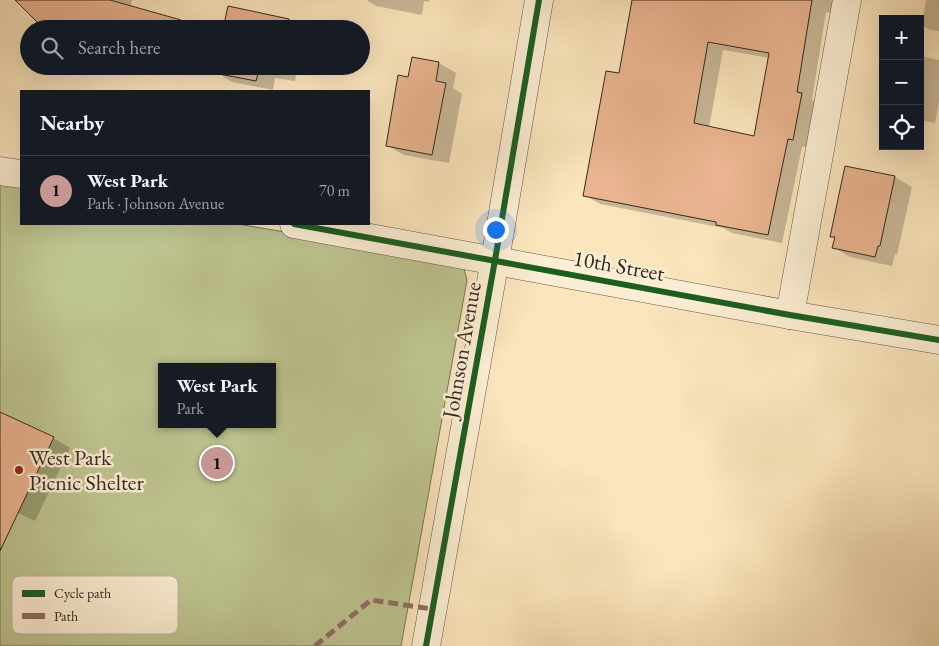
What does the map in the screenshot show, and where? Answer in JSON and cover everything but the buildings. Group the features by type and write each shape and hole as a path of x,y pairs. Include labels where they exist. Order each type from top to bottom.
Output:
{"street":[{"name":"Johnson Avenue","path":"426,646 539,0"},
{"path":"790,315 847,0"},
{"path":"0,171 20,174"},
{"name":"10th Street","path":"300,225 790,315 939,340"}],"green space":[{"path":"0,183 20,187 20,225 244,225 455,261 464,269 467,280 401,646 0,646"}],"marked path":[{"path":"315,646 371,600 432,609"}],"cycle path":[{"path":"426,646 539,0"},
{"path":"299,225 790,315 939,340"}],"place":[{"name":"West Park","path":"217,463"},
{"name":"West Park Picnic Shelter","path":"19,470"}]}
